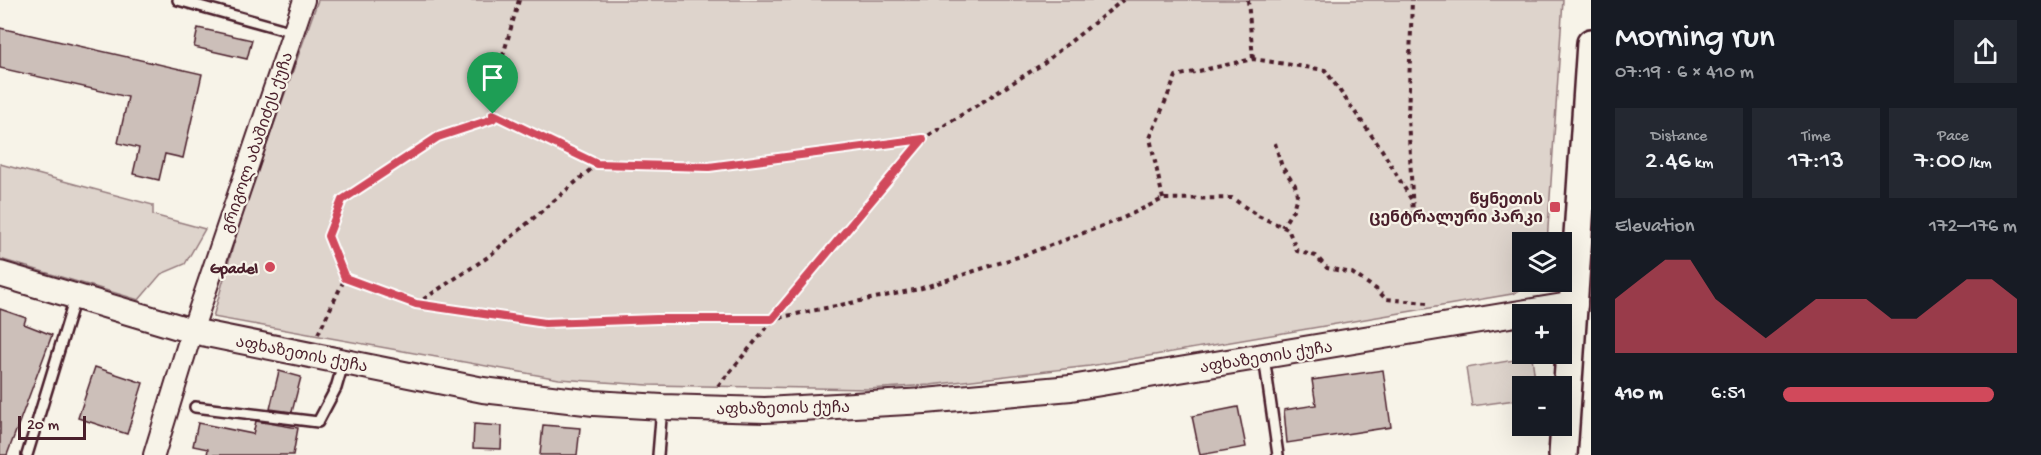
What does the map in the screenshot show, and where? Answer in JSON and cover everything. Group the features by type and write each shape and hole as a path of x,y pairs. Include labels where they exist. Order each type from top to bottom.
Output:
{"main road":[{"path":"1563,455 1591,43"}],"street":[{"name":"გრიგოლ აბაშიძეს ქუჩა","path":"154,455 192,331 304,0"},
{"name":"აფხაზეთის ქუჩა","path":"0,273 192,331 344,362 483,390 663,408 765,410 925,401 1071,388 1575,304"}],"lane":[{"path":"178,0 293,32"},
{"path":"27,455 75,296"},
{"path":"1264,357 1278,455"},
{"path":"195,407 318,422 336,388 344,362"},
{"path":"658,455 663,408"}],"path":[{"path":"519,0 500,66 493,119 438,137 342,200 328,236 345,278 416,304 545,323 657,319 772,319 920,289 1024,255 1121,219 1163,199 1232,198 1258,216 1288,229 1297,251 1316,256 1327,268 1352,273 1376,289 1386,299 1433,304"},
{"path":"716,393 717,387 772,319 923,139 1041,65 1123,0"},
{"path":"1248,0 1253,59"},
{"path":"1376,224 1413,214 1408,117 1412,0"},
{"path":"1163,199 1150,138 1176,76 1253,59 1325,70 1382,150 1414,204"},
{"path":"493,114 597,164 709,167 923,139"},
{"path":"1275,143 1282,167 1295,185 1297,195 1293,210 1282,227"},
{"path":"416,304 488,257 597,164"},
{"path":"315,340 345,278"}],"shaded area":[{"path":"318,0 1563,0 1548,232 1512,232 1512,292 1516,292 1090,366 930,385 869,389 648,385 559,379 213,317 242,215"},
{"path":"0,164 153,205 153,215 205,229 185,264 161,274 139,300 0,259"},
{"path":"1512,360 1512,364 1533,364 1535,376 1512,376 1512,400 1472,406 1466,368"}],"building":[{"path":"0,28 202,74 183,158 165,154 159,180 133,174 139,148 118,143 128,97 0,68"},
{"path":"198,28 252,40 247,59 194,47"},
{"path":"0,309 26,318 24,324 52,335 7,455 0,455"},
{"path":"95,367 143,383 127,434 78,418"},
{"path":"1383,370 1391,427 1287,443 1284,410 1316,405 1312,380"},
{"path":"279,371 301,377 292,412 270,409"},
{"path":"1238,407 1246,447 1200,455 1192,416"},
{"path":"256,421 298,428 293,455 207,455 208,449 193,446 198,423 253,434"},
{"path":"474,424 502,426 501,449 473,448"},
{"path":"543,425 580,428 577,455 540,455"}],"place":[{"name":"წყნეთის ცენტრალური პარკი","path":"1555,207"},
{"name":"Gpadel","path":"270,267"}],"route":[{"path":"493,114 597,164 709,167 923,139 772,319 657,319 545,323 416,304 345,278 328,236 342,200 438,137 493,119 493,114"}]}
